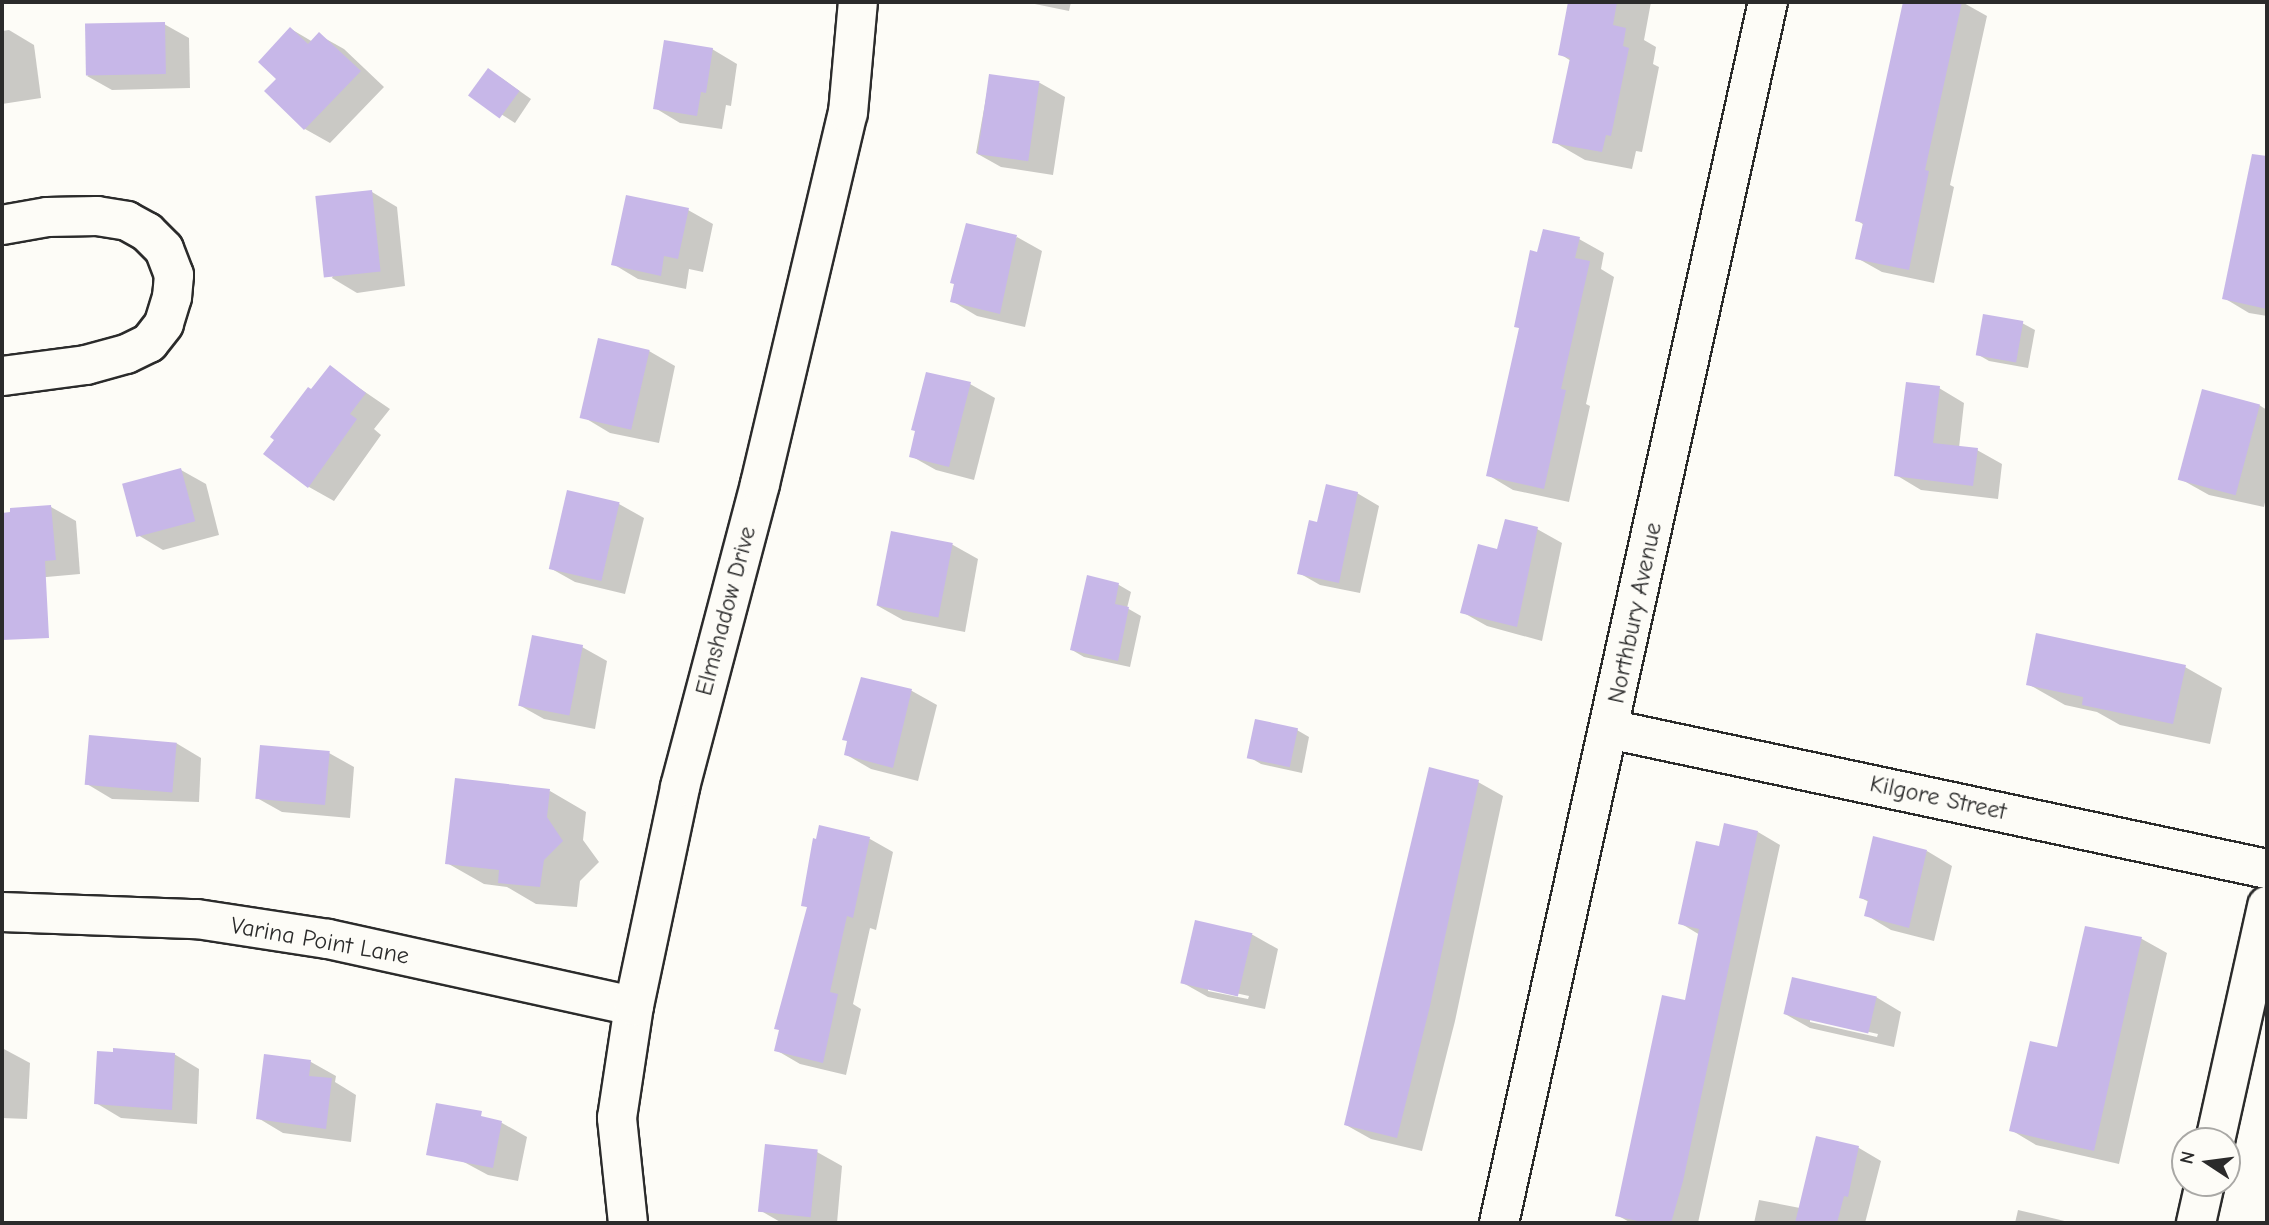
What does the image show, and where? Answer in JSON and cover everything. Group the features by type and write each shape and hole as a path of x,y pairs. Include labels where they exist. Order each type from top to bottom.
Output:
{"street":[{"name":"Elmshadow Drive","path":"628,1223 617,1118 634,1006 680,787 760,484 848,113 858,2"},
{"name":"Northbury Avenue","path":"1499,1223 1768,2"},
{"path":"2,225 47,217 97,216 127,222 147,232 164,249 174,275 172,297 164,324 149,342 126,354 86,365 2,376"},
{"name":"Kilgore Street","path":"1609,729 2267,869"},
{"path":"2218,1127 2267,906"},
{"name":"Varina Point Lane","path":"2,912 197,919 328,939 634,1006"},
{"path":"2196,1223 2202,1197"}],"building":[{"path":"1568,2 1617,2 1613,25 1626,28 1623,46 1629,48 1611,136 1606,135 1602,152 1552,143 1570,58 1558,55"},
{"path":"1903,2 1962,2 1925,170 1929,171 1909,270 1855,259 1863,223 1855,221"},
{"path":"165,22 166,74 86,75 85,23"},
{"path":"290,27 308,44 319,32 361,71 304,130 264,91 276,79 258,62"},
{"path":"664,40 713,48 706,93 701,92 697,116 653,109"},
{"path":"488,68 520,91 500,118 468,96"},
{"path":"989,74 1040,81 1028,161 978,154"},
{"path":"2252,154 2267,156 2267,309 2222,299"},
{"path":"372,190 381,272 324,278 315,196"},
{"path":"626,195 689,208 678,259 664,256 661,276 611,265"},
{"path":"966,223 1017,235 1000,314 950,302 954,284 950,283"},
{"path":"1543,229 1580,237 1575,258 1590,261 1561,389 1566,390 1544,489 1486,476 1519,328 1514,327 1530,250 1537,252"},
{"path":"1983,314 2023,321 2016,362 1976,355"},
{"path":"598,338 650,350 631,430 580,418"},
{"path":"330,365 366,393 350,414 357,419 308,488 263,454 274,440 270,437 308,387 311,389"},
{"path":"926,372 971,382 949,467 909,457 915,431 911,430"},
{"path":"1906,382 1940,386 1933,443 1978,448 1973,486 1894,476"},
{"path":"2202,389 2260,405 2236,495 2178,480"},
{"path":"181,468 195,521 136,537 122,484"},
{"path":"1326,484 1358,492 1339,583 1297,574 1309,520 1317,522"},
{"path":"567,490 620,502 601,581 549,569"},
{"path":"51,505 56,560 45,561 49,638 2,640 2,513 10,512 10,508"},
{"path":"1505,519 1538,527 1517,627 1460,613 1478,544 1497,549"},
{"path":"891,531 953,543 938,618 876,606"},
{"path":"1087,575 1119,583 1115,604 1129,607 1118,661 1070,650"},
{"path":"2036,633 2186,665 2173,724 2082,705 2083,697 2026,685"},
{"path":"532,635 583,645 569,716 518,706"},
{"path":"861,677 912,689 893,768 844,755 847,741 842,740"},
{"path":"1255,719 1298,728 1290,767 1247,758"},
{"path":"89,735 177,743 172,792 85,785"},
{"path":"260,745 330,751 325,805 255,799"},
{"path":"1429,767 1479,780 1430,1006 1397,1138 1344,1125"},
{"path":"455,778 550,789 547,817 563,841 544,860 540,887 498,883 499,870 445,864"},
{"path":"1724,823 1758,831 1683,1181 1671,1223 1647,1223 1615,1216 1662,995 1685,1000 1699,929 1678,924 1696,841 1719,846"},
{"path":"819,825 870,837 853,918 847,916 830,992 838,994 823,1063 774,1051 779,1030 774,1029 807,907 801,906 813,838 816,839"},
{"path":"1873,836 1927,850 1909,928 1864,916 1868,900 1859,898"},
{"path":"1195,920 1252,933 1238,997 1180,983"},
{"path":"2085,926 2142,937 2094,1151 2009,1131 2030,1041 2057,1047"},
{"path":"1792,977 1877,997 1868,1034 1783,1014"},
{"path":"113,1048 175,1053 172,1110 94,1104 97,1051 113,1052"},
{"path":"264,1054 311,1060 309,1076 332,1078 326,1129 256,1119"},
{"path":"436,1103 482,1111 481,1116 502,1121 493,1168 426,1155"},
{"path":"1816,1136 1859,1146 1848,1197 1844,1196 1837,1223 1795,1223"},
{"path":"765,1144 818,1150 811,1217 758,1212"}]}
